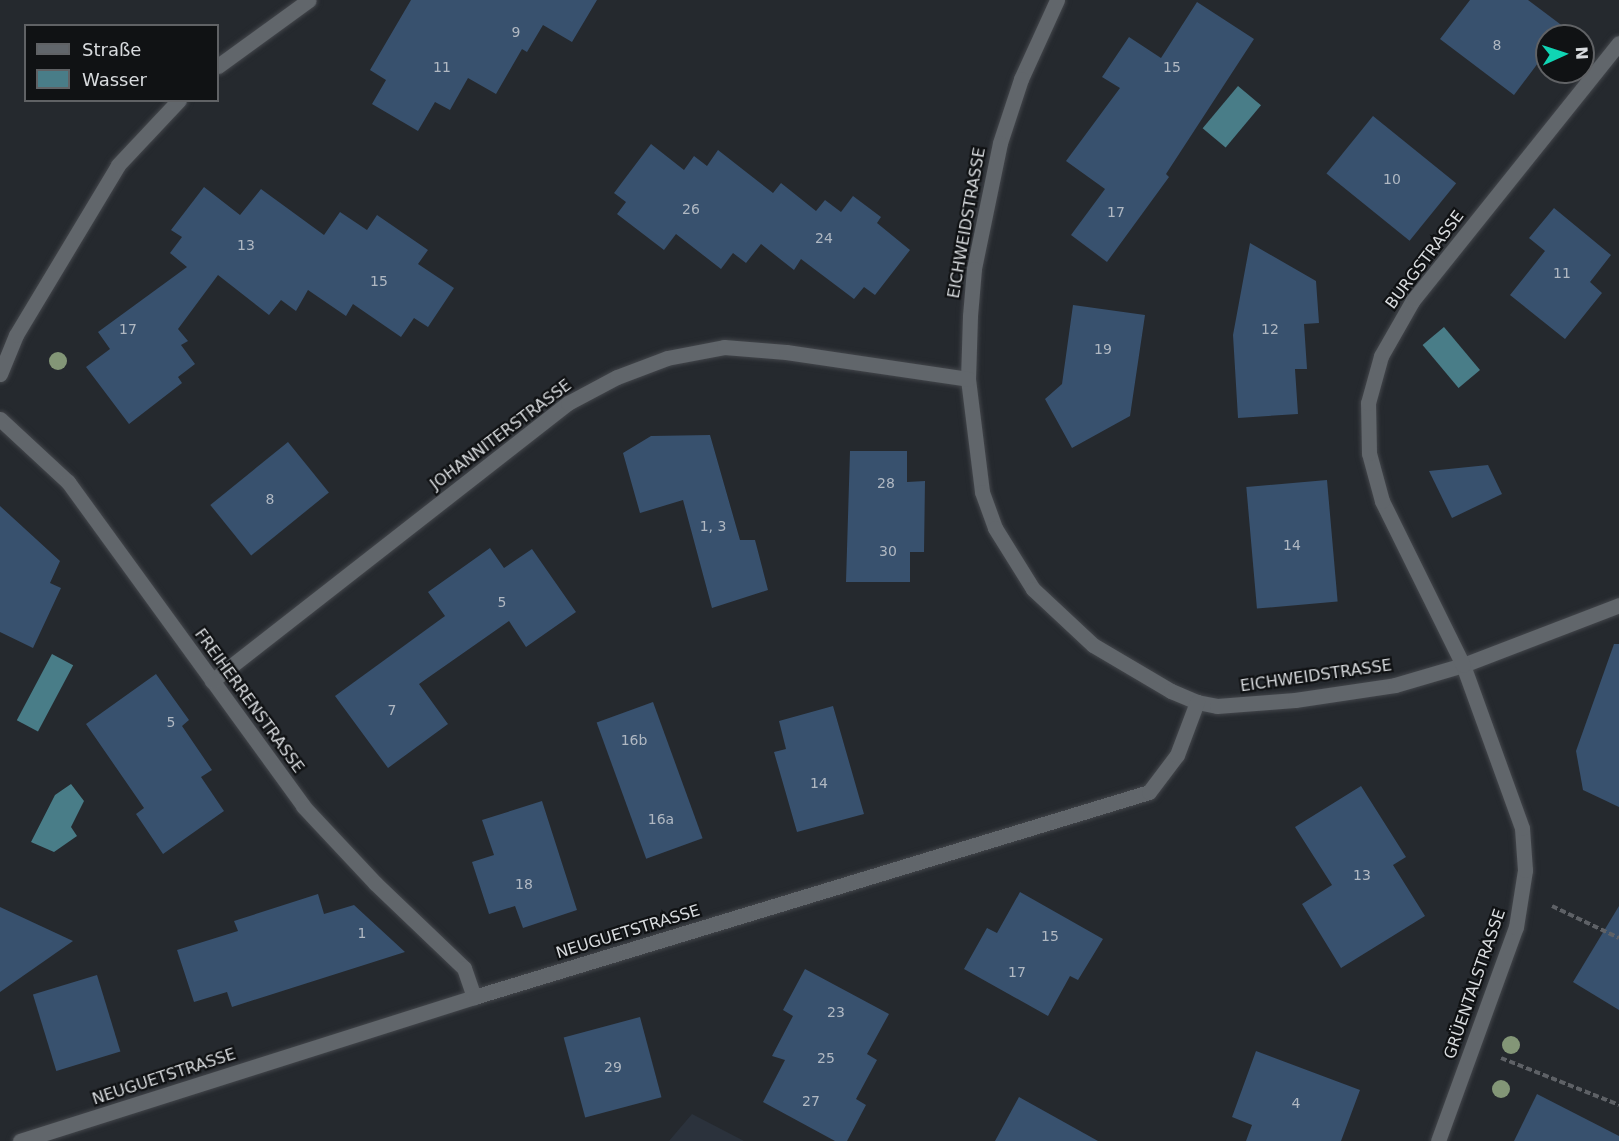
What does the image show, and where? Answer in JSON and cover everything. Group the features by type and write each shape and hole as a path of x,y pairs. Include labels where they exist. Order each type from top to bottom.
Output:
{"street":[{"path":"219,65 309,0"},
{"name":"EICHWEIDSTRASSE","path":"1057,0 1022,79 1000,143 974,270 968,379 982,492 1014,563 1059,616 1093,645 1197,702 1237,705 1346,694 1395,685 1463,665"},
{"name":"BURGSTRASSE","path":"1463,665 1382,501 1369,453 1368,403 1381,356 1413,300 1619,42"},
{"path":"0,374 16,335 118,165 177,102"},
{"name":"JOHANNITERSTRASSE","path":"212,681 568,403 618,377 667,358 724,347 786,352 968,379"},
{"name":"FREIHERRENSTRASSE","path":"0,418 68,482 303,806 375,883 464,968 474,998"},
{"path":"1463,665 1619,605"},
{"name":"GRÜENTALSTRASSE","path":"1438,1141 1516,927 1526,870 1520,820 1463,665"},
{"name":"NEUGUETSTRASSE","path":"21,1141 474,998 1149,792 1177,755 1197,702"}],"path":[{"path":"1522,892 1619,938"},
{"path":"1473,1047 1619,1105"}],"shaded area":[{"path":"692,1114 744,1141 669,1141"}],"water":[{"path":"1238,86 1261,105 1226,147 1203,128"},
{"path":"1444,327 1480,370 1459,388 1423,345"},
{"path":"52,654 73,665 38,731 17,720"},
{"path":"71,784 84,801 71,827 77,836 54,852 31,842 55,795"}],"building":[{"path":"411,0 597,0 572,42 543,25 527,52 522,49 496,94 468,78 450,110 435,102 418,131 372,104 386,80 370,70"},
{"path":"1470,0 1528,0 1560,24 1535,24 1535,67 1514,95 1440,39"},
{"path":"1197,2 1254,39 1166,174 1169,177 1107,262 1071,235 1105,189 1066,161 1120,88 1102,77 1129,37 1161,58"},
{"path":"1373,116 1456,183 1410,241 1326,174"},
{"path":"651,144 684,170 694,156 707,166 718,150 773,193 781,183 816,211 825,200 841,212 853,196 881,217 877,223 910,250 875,295 864,287 854,299 801,259 794,270 761,244 746,263 733,253 721,269 676,234 664,250 617,214 626,202 614,193"},
{"path":"204,187 240,215 261,189 324,235 340,212 367,230 377,215 428,250 418,264 454,288 428,327 414,318 401,337 353,304 346,316 308,290 296,311 281,300 269,315 218,275 178,329 188,341 181,345 195,364 178,377 182,383 129,424 86,367 110,349 98,332 187,267 170,253 182,237 171,230"},
{"path":"1554,208 1611,255 1590,282 1602,293 1565,339 1510,295 1545,251 1529,238"},
{"path":"1250,243 1316,281 1319,323 1304,324 1307,369 1295,369 1298,414 1238,418 1233,335"},
{"path":"1073,305 1145,315 1130,416 1072,448 1045,399 1062,384"},
{"path":"710,435 740,540 755,540 768,590 712,608 683,500 640,513 623,453 651,436"},
{"path":"288,442 329,493 251,555 210,505"},
{"path":"850,451 907,451 907,482 925,481 924,552 910,552 910,582 846,582"},
{"path":"1488,465 1502,494 1452,518 1429,471"},
{"path":"1327,480 1338,602 1257,609 1246,487"},
{"path":"0,506 60,561 50,583 61,588 33,648 0,632"},
{"path":"490,548 504,568 532,549 576,612 526,647 509,621 419,684 448,724 388,768 335,696 445,616 428,592"},
{"path":"1614,644 1619,644 1619,807 1583,790 1576,751"},
{"path":"156,674 189,720 182,726 212,770 201,777 224,811 163,854 136,814 144,808 86,724"},
{"path":"653,702 703,838 646,859 597,723"},
{"path":"833,706 864,814 797,832 774,752 786,749 779,721"},
{"path":"1361,786 1406,857 1393,865 1425,916 1341,968 1302,904 1332,885 1295,827"},
{"path":"542,801 577,910 523,928 515,906 489,914 472,862 494,855 482,820"},
{"path":"1020,892 1103,939 1078,980 1070,976 1048,1016 964,969 987,928 997,933"},
{"path":"318,894 324,914 354,905 405,952 232,1007 227,992 194,1002 177,950 238,931 234,921"},
{"path":"1619,906 1619,1010 1573,982"},
{"path":"0,907 73,941 0,992"},
{"path":"805,969 889,1014 867,1054 877,1060 856,1099 866,1105 847,1141 835,1141 763,1102 785,1060 772,1056 793,1016 783,1010"},
{"path":"97,975 120,1052 56,1071 33,995"},
{"path":"640,1017 661,1097 585,1118 564,1037"},
{"path":"1256,1051 1360,1090 1341,1141 1246,1141 1252,1125 1232,1117"},
{"path":"1537,1094 1619,1136 1619,1141 1514,1141"},
{"path":"1019,1097 1098,1141 995,1141"}]}
